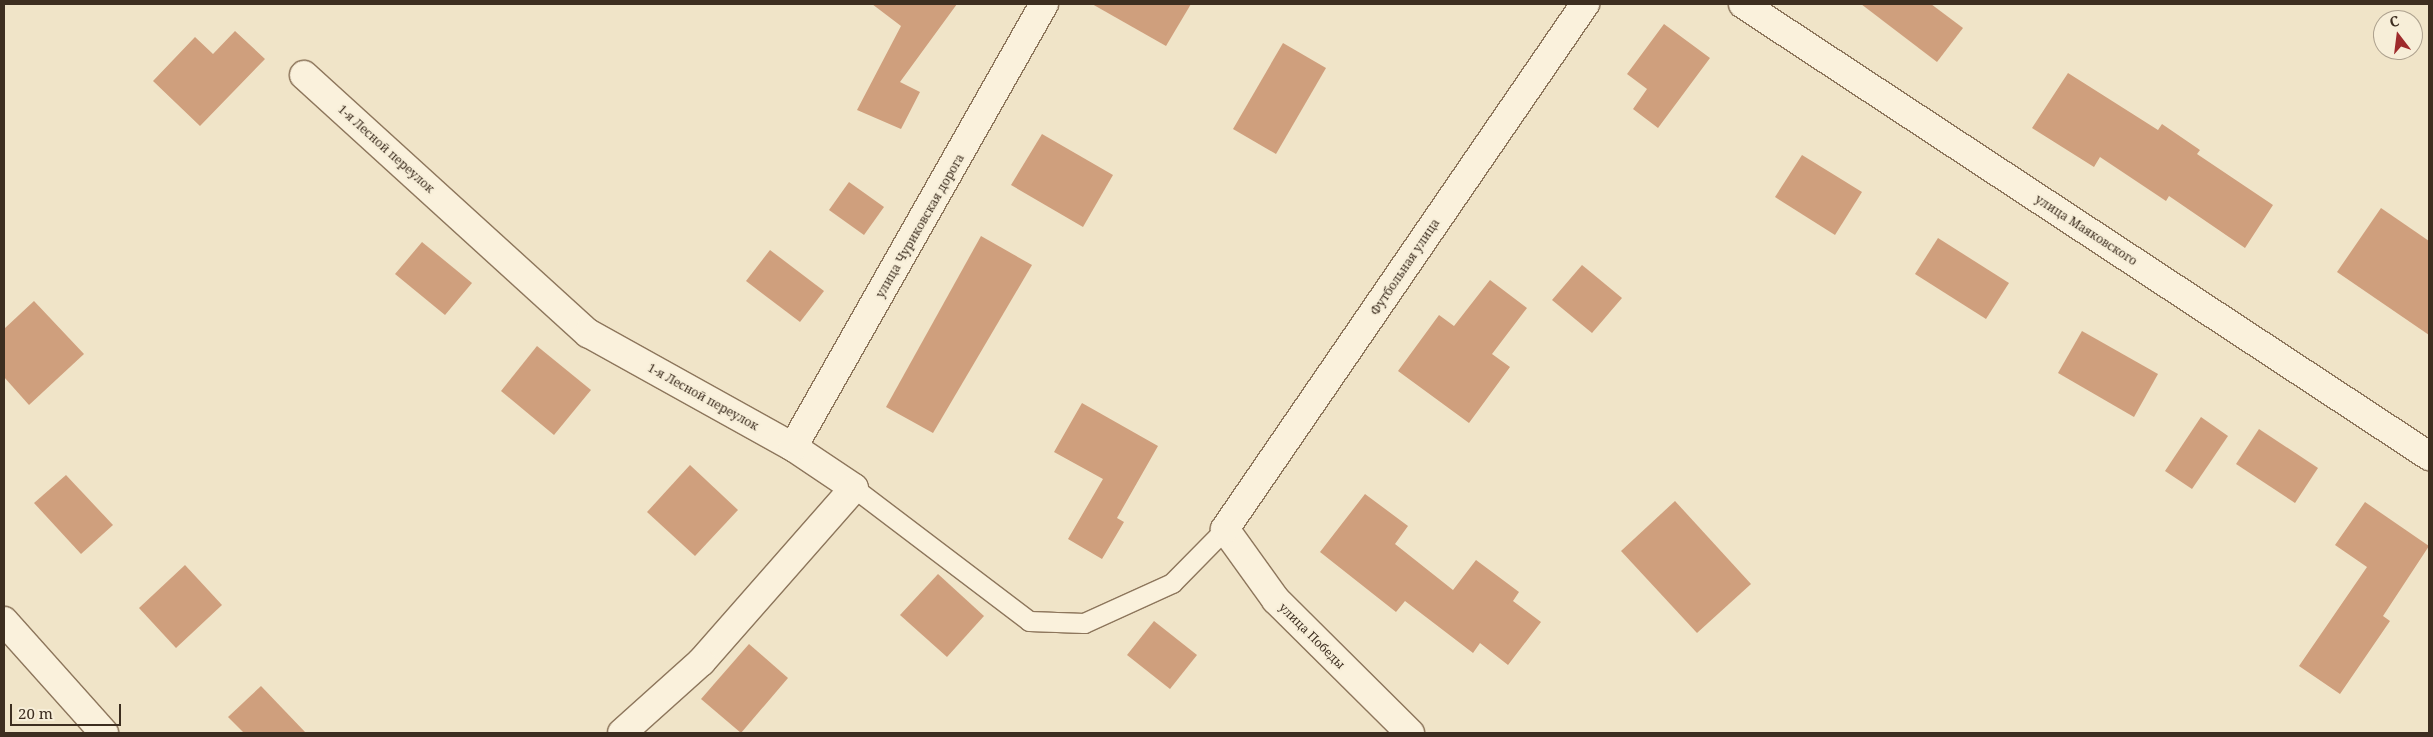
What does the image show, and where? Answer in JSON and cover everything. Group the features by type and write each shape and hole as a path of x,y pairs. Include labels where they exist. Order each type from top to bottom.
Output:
{"street":[{"name":"улица Чуриковская дорога","path":"793,447 1044,4"},
{"name":"Футбольная улица","path":"1225,529 1585,4"},
{"name":"улица Маяковского","path":"1743,4 2429,456"},
{"name":"1-я Лесной переулок","path":"304,75 588,333 793,447 854,488"},
{"path":"622,733 701,662 854,488"},
{"name":"улица Победы","path":"1225,529 1276,600 1382,722 1410,733"},
{"path":"4,621 104,733"}],"lane":[{"path":"854,488 1029,622 1084,622 1172,583 1225,529"}],"building":[{"path":"872,4 957,4 900,82 920,92 901,129 857,110 901,26"},
{"path":"1092,4 1191,4 1166,46"},
{"path":"1861,4 1931,4 1963,28 1937,62"},
{"path":"1664,24 1710,58 1658,128 1633,109 1647,89 1627,74"},
{"path":"235,31 265,59 200,126 153,81 195,37 213,54"},
{"path":"1283,43 1326,68 1276,154 1233,129"},
{"path":"2068,73 2158,130 2162,124 2200,150 2197,154 2273,205 2245,248 2169,196 2166,201 2100,157 2094,167 2032,128"},
{"path":"1042,134 1113,175 1083,227 1011,185"},
{"path":"1802,155 1862,192 1835,235 1775,197"},
{"path":"849,182 884,207 864,235 829,210"},
{"path":"2381,208 2429,241 2429,335 2337,272"},
{"path":"981,236 1032,265 933,433 886,407"},
{"path":"1938,238 2009,283 1986,319 1915,274"},
{"path":"422,242 472,283 445,315 395,274"},
{"path":"770,250 824,291 800,322 746,281"},
{"path":"1582,265 1622,298 1592,333 1552,300"},
{"path":"1490,280 1527,308 1492,354 1510,367 1469,423 1398,371 1439,315 1454,326"},
{"path":"34,301 84,354 29,405 4,377 4,329"},
{"path":"2082,331 2158,374 2134,417 2058,373"},
{"path":"537,346 591,390 554,435 501,391"},
{"path":"1082,403 1158,446 1117,518 1124,522 1102,559 1068,539 1103,479 1054,452"},
{"path":"2201,417 2228,436 2192,489 2165,471"},
{"path":"2259,429 2318,468 2295,503 2236,464"},
{"path":"690,465 738,510 695,556 647,512"},
{"path":"66,475 113,525 81,554 34,503"},
{"path":"1365,494 1408,526 1395,544 1453,590 1476,560 1519,592 1513,601 1541,622 1508,665 1480,643 1473,653 1405,601 1396,612 1320,552"},
{"path":"1675,501 1751,584 1697,633 1621,551"},
{"path":"2365,502 2429,546 2383,616 2390,621 2340,694 2299,666 2367,567 2335,545"},
{"path":"185,565 222,605 176,648 139,608"},
{"path":"938,574 984,616 947,657 900,615"},
{"path":"1154,621 1197,655 1170,689 1127,655"},
{"path":"749,644 788,678 741,733 701,699"},
{"path":"261,686 306,733 244,733 228,717"}]}
